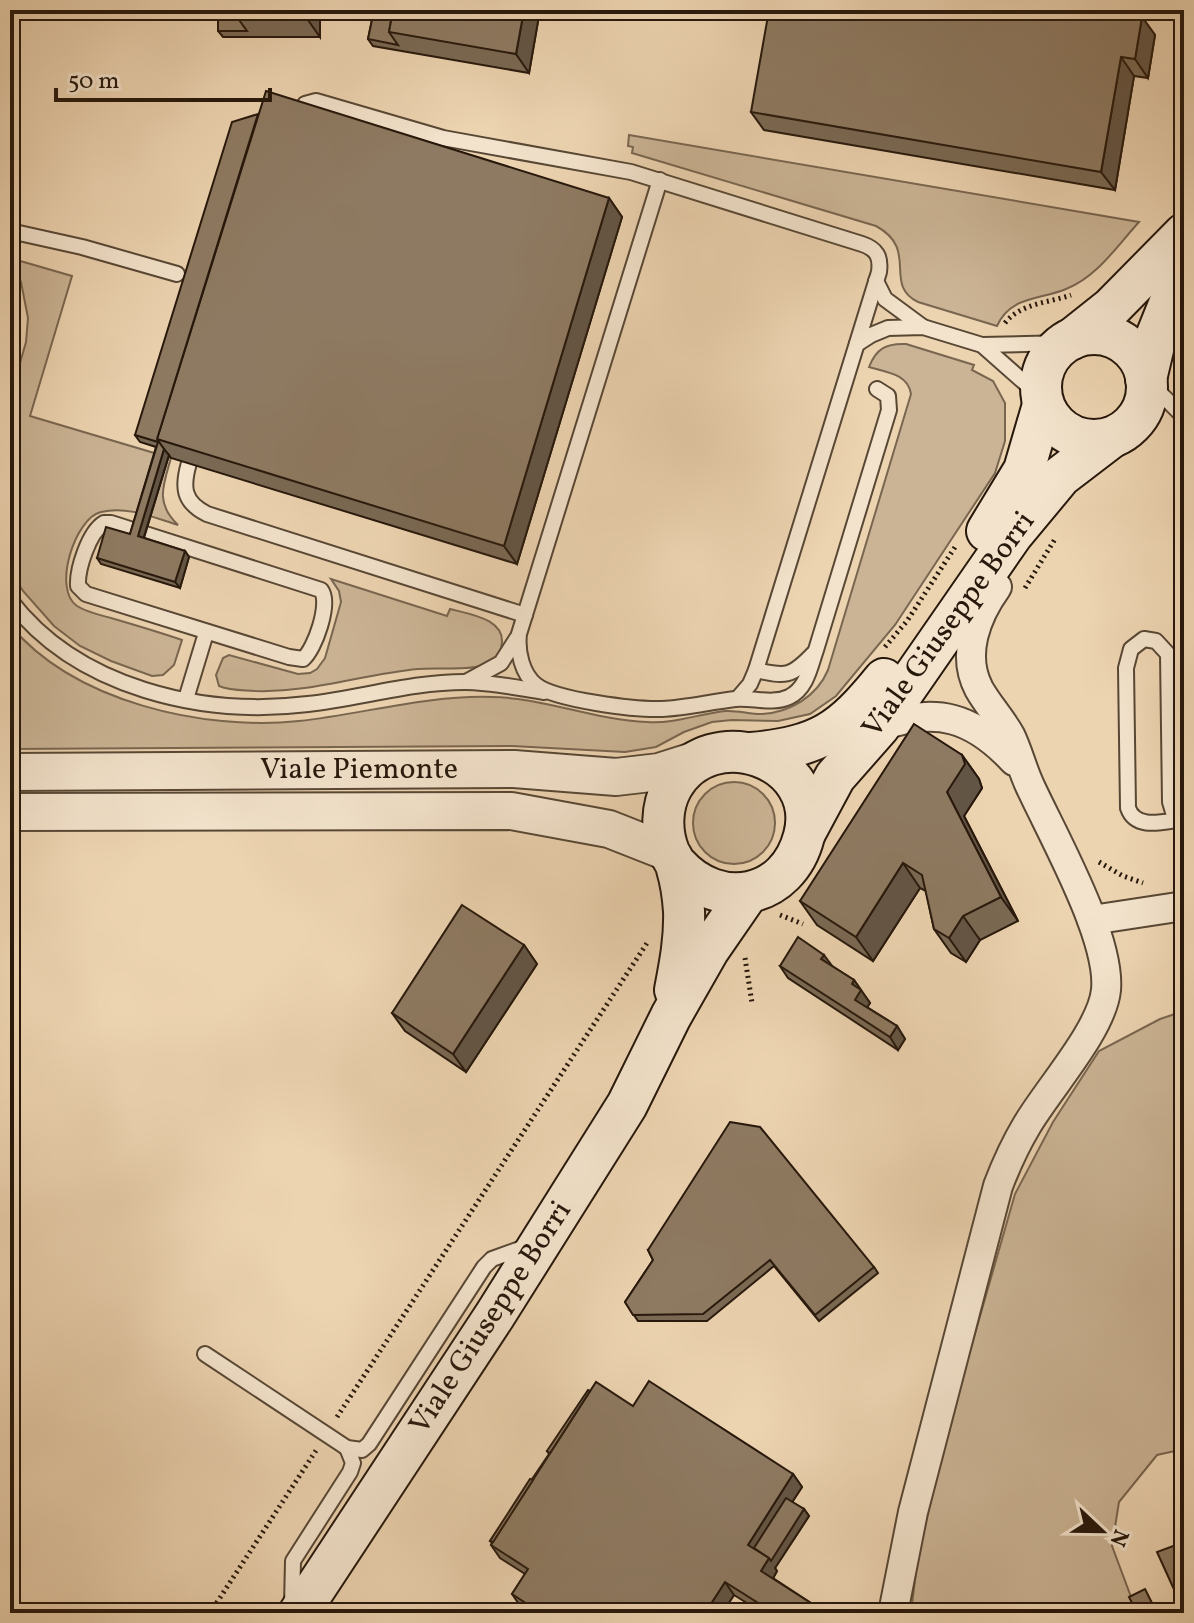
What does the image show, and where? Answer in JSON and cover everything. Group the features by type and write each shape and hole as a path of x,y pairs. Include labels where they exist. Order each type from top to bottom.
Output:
{"main road":[{"name":"Viale Giuseppe Borri","path":"671,1016 684,933 683,899 664,832 664,809 671,788 685,770 704,758 727,751 752,753 786,749 819,739 850,718 916,638 1014,489 1028,458 1042,401 1042,375 1049,359 1111,308 1184,234"},
{"name":"Viale Giuseppe Borri","path":"299,1613 627,1105 713,941 762,903 769,886 787,872 800,853 806,831 835,777 879,727 1012,535 1070,467 1125,430 1140,412 1156,337 1184,267"},
{"path":"1068,341 1100,335 1114,339 1127,346 1137,357 1146,379"},
{"path":"1042,401 1052,421 1065,432 1082,439 1112,437"},
{"path":"752,753 770,760 786,772 798,789 806,831"},
{"path":"673,859 686,875 704,888 762,903"}],"street":[{"path":"893,1613 913,1512 998,1186 1026,1126 1087,1035 1103,1005 1106,990 1105,967 1092,920 1022,769 1010,735 978,688 973,671 971,650 979,616 1028,542 1042,498"},
{"path":"879,727 915,717 953,718 989,737 1022,769"},
{"name":"Viale Piemonte","path":"10,772 514,769 616,777 659,772 704,758"},
{"name":"Viale Piemonte","path":"10,812 511,811 609,829 673,859"},
{"path":"1092,920 1184,906"}],"lane":[{"path":"299,116 305,104 316,101 443,138 660,180 875,250 880,259 876,281 857,345 756,670 750,684 738,698"},
{"path":"467,682 501,663 519,634 660,180"},
{"path":"10,231 82,247 177,274"},
{"path":"876,281 885,299 923,327"},
{"path":"857,345 888,328 923,327 982,345 1068,341"},
{"path":"982,345 1042,401"},
{"path":"1146,379 1184,417"},
{"path":"10,600 41,634 81,663 128,684 186,699 289,706 327,702 391,688 467,682 552,693 616,706 654,709 738,698 773,701 789,697 806,680 816,650 889,410 888,396 877,389"},
{"path":"189,463 185,493 192,505 207,514 525,615"},
{"path":"111,523 311,586 325,595 326,605 311,651 303,659 206,633 94,598 80,589 78,578 98,526 111,523"},
{"path":"186,699 206,633"},
{"path":"519,634 519,650 530,679 552,693"},
{"path":"1144,639 1156,641 1168,654 1170,802 1173,812 1184,819 1144,823 1132,818 1128,808 1126,668 1131,649 1144,639"},
{"path":"756,670 788,675 816,650"},
{"path":"205,1354 347,1448 360,1450 369,1444 488,1262 542,1240"},
{"path":"292,1613 293,1561 350,1472 353,1463 347,1448"}],"path":[{"path":"1001,331 1007,320 1018,311 1079,291"},
{"path":"1176,455 1184,457"},
{"path":"1023,591 1058,535"},
{"path":"1092,855 1114,872 1153,885"},
{"path":"762,903 803,924"},
{"path":"210,1613 652,936"},
{"path":"745,957 752,1003"}],"shaded area":[{"path":"629,135 1139,222 1087,277 1056,293 1018,304 1003,316 997,326 918,302 908,295 902,286 896,245 889,235 876,226 632,153 633,147 628,146"},
{"path":"10,258 72,276 30,416 171,458 163,494 166,509 178,525 130,511 101,512 91,517 75,540 67,570 70,597 77,606 182,640 174,665 163,675 152,676 80,646 54,626 23,591 10,570 10,398 26,342 28,318 21,282"},
{"path":"906,344 974,365 972,370 993,381 1005,403 1005,441 995,473 895,625 836,696 810,714 778,721 712,722 656,747 625,752 512,746 10,749 10,625 37,652 69,674 104,692 142,706 222,721 299,721 467,697 512,698 647,722 725,711 772,713 792,706 817,688 828,670 911,394 901,378 869,367 883,348"},
{"path":"331,579 447,616 450,609 477,616 499,630 502,638 500,651 488,664 470,668 418,669 276,691 237,690 219,686 216,675 223,658 229,655 298,674 317,669 325,658 341,602 339,591"},
{"path":"734,782 750,785 763,794 772,807 775,823 772,839 763,852 750,861 734,864 718,861 705,852 696,839 693,823 696,807 705,794 718,785"},
{"path":"1184,1011 1184,1449 1157,1455 1119,1502 1112,1546 1137,1613 911,1613 918,1555 950,1421 1015,1194 1053,1122 1099,1051 1160,1019"}],"building":[{"path":"218,10 234,10 247,31 218,31"},
{"path":"234,10 303,10 303,13 234,13"},
{"path":"374,10 393,10 389,32 398,45 368,39"},
{"path":"393,10 524,10 516,54 389,32"},
{"path":"769,10 1103,10 1142,17 1135,59 1121,57 1101,172 751,112"},
{"path":"266,91 609,198 504,546 157,439"},
{"path":"258,114 157,439 164,449 138,536 185,551 175,582 97,558 106,527 130,534 158,442 135,435 232,122"},
{"path":"914,724 962,755 965,764 947,792 1001,897 963,916 949,938 934,929 922,875 903,863 856,937 800,901"},
{"path":"462,905 524,945 453,1054 392,1013"},
{"path":"798,937 824,955 821,959 854,980 852,984 861,990 855,1000 897,1026 890,1037 780,966"},
{"path":"730,1122 760,1127 874,1267 815,1315 770,1260 703,1314 633,1315 625,1302 653,1260 648,1250"},
{"path":"649,1381 793,1474 748,1545 769,1558 761,1571 817,1607 813,1613 774,1613 725,1582 705,1613 541,1613 512,1594 528,1569 491,1545 596,1382 633,1406"},
{"path":"590,1391 550,1453 547,1451"},
{"path":"530,1479 533,1480 493,1542 490,1541"},
{"path":"786,1498 804,1509 771,1561 754,1548"},
{"path":"1184,1542 1184,1592 1177,1596 1157,1552"},
{"path":"1145,1589 1157,1613 1137,1613 1129,1597"}]}
